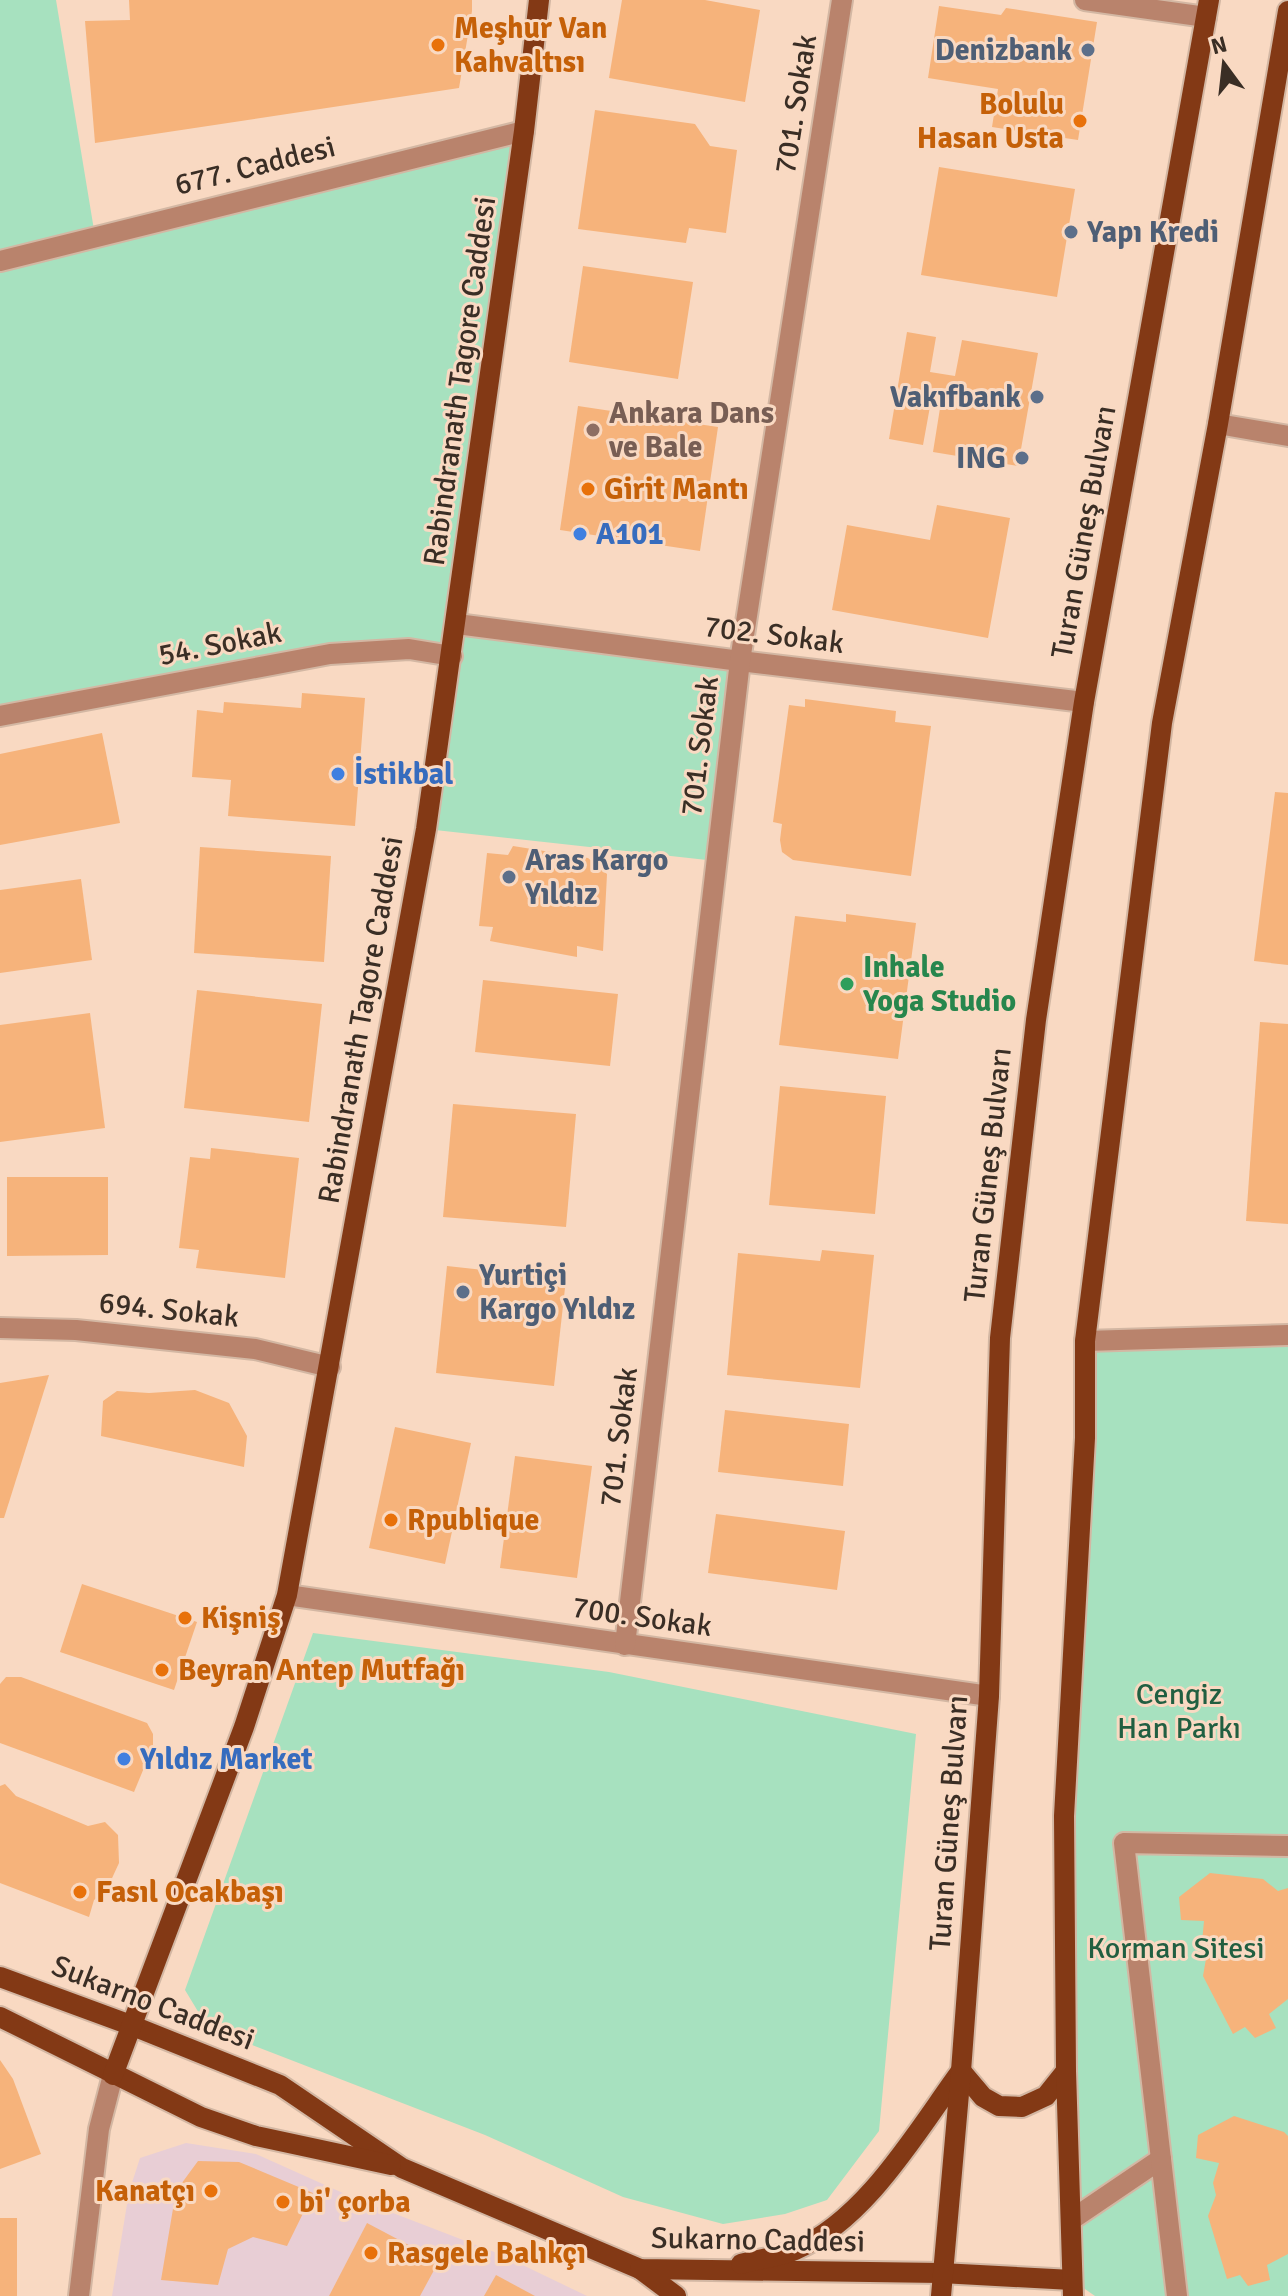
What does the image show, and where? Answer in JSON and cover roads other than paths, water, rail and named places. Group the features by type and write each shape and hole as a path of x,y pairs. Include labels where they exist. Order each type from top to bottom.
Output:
{"main road":[{"name":"Rabindranath Tagore Caddesi","path":"113,2075 244,1727 287,1595 424,844 457,624 539,0"},
{"name":"Turan Güneş Bulvarı","path":"941,2296 989,1696 1000,1338 1036,1020 1084,702 1207,8"},
{"path":"1073,2288 1066,2071 1064,1816 1085,1438 1085,1341 1162,723 1218,424 1288,11"},
{"name":"Sukarno Caddesi","path":"0,1977 280,2085 402,2168"},
{"name":"Sukarno Caddesi","path":"0,2017 201,2117 256,2136 402,2168 640,2269 941,2273 1073,2288"},
{"path":"715,2270 795,2250 834,2227 876,2185 961,2071 983,2097 999,2106 1022,2107 1046,2096 1066,2071"},
{"path":"640,2269 676,2296"}],"street":[{"name":"701. Sokak","path":"625,1645 740,661 842,0"},
{"path":"1085,0 1207,8"},
{"name":"677. Caddesi","path":"0,261 524,131"},
{"path":"1218,424 1288,436"},
{"name":"702. Sokak","path":"457,624 1084,702"},
{"name":"54. Sokak","path":"0,716 330,654 409,649 452,656"},
{"name":"694. Sokak","path":"0,1328 76,1330 255,1349 330,1367"},
{"path":"1085,1341 1288,1335"},
{"name":"700. Sokak","path":"287,1595 989,1696"},
{"path":"1177,2296 1124,1843 1288,1846"},
{"path":"79,2296 99,2129 113,2075"},
{"path":"1071,2220 1161,2159"}],"place":[{"name":"Meşhur Van Kahvaltısı","path":"438,45"},
{"name":"Denizbank","path":"1088,50"},
{"name":"Bolulu Hasan Usta","path":"1080,121"},
{"name":"Yapı Kredi","path":"1071,232"},
{"name":"Vakıfbank","path":"1037,397"},
{"name":"Ankara Dans ve Bale","path":"593,430"},
{"name":"ING","path":"1022,458"},
{"name":"Girit Mantı","path":"588,489"},
{"name":"A101","path":"580,534"},
{"name":"İstikbal","path":"338,774"},
{"name":"Aras Kargo Yıldız","path":"509,877"},
{"name":"Inhale Yoga Studio","path":"847,984"},
{"name":"Yurtiçi Kargo Yıldız","path":"463,1292"},
{"name":"Rpublique","path":"391,1520"},
{"name":"Kişniş","path":"185,1618"},
{"name":"Beyran Antep Mutfağı","path":"162,1670"},
{"name":"Yıldız Market","path":"124,1759"},
{"name":"Fasıl Ocakbaşı","path":"80,1892"},
{"name":"Kanatçı","path":"211,2191"},
{"name":"bi' çorba","path":"283,2202"},
{"name":"Rasgele Balıkçı","path":"371,2253"}],"park label":[{"name":"Cengiz Han Parkı","path":"1179,1711"},
{"name":"Korman Sitesi","path":"1176,1948"}]}
